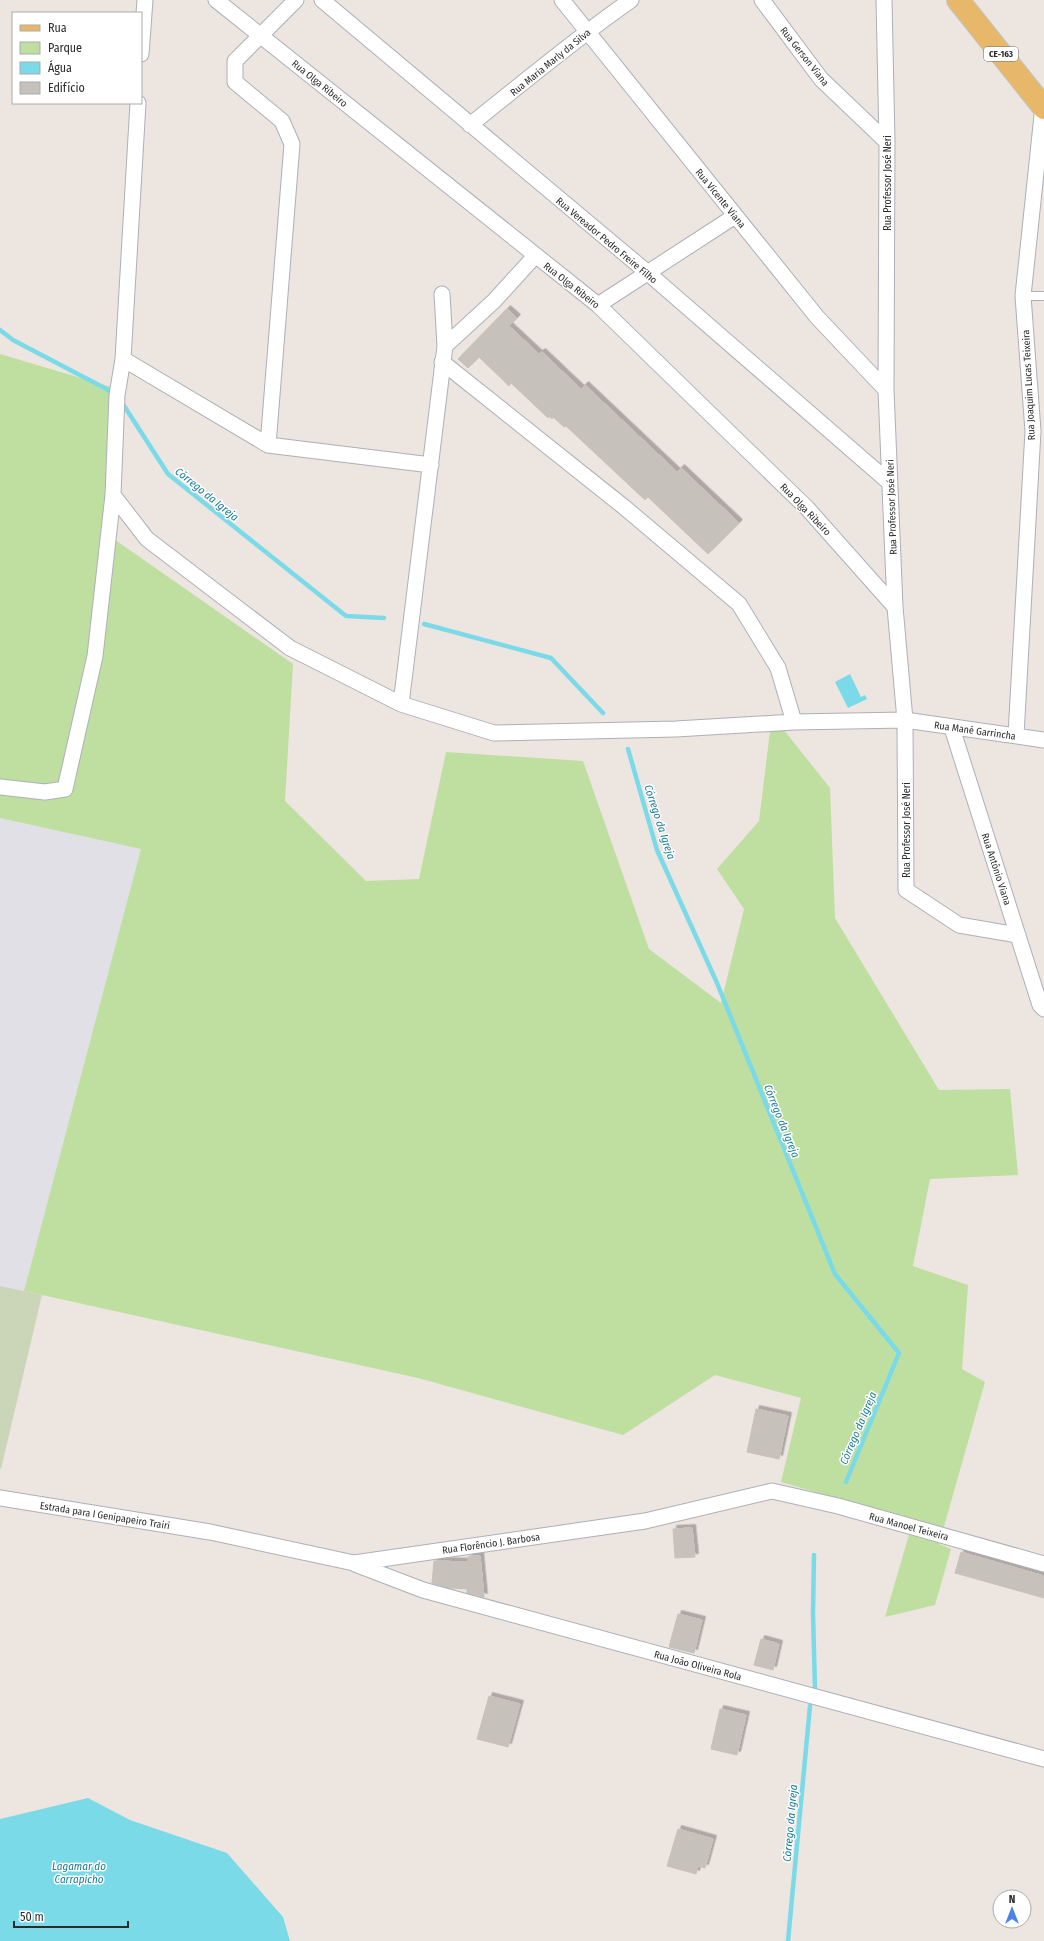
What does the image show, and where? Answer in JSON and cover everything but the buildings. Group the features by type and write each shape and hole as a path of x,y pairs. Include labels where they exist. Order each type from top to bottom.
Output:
{"main road":[{"name":"CE-163","path":"958,0 1043,107"}],"street":[{"path":"142,40 145,0"},
{"name":"Rua Olga Ribeiro","path":"216,0 598,305 807,508 895,607"},
{"path":"268,445 292,144 282,122 235,82 235,61 296,0"},
{"name":"Rua Vereador Pedro Freire Filho","path":"322,0 648,273 890,483"},
{"name":"Rua Vicente Viana","path":"562,0 817,317 886,390"},
{"name":"Rua Maria Marly da Silva","path":"470,125 556,58 586,31 631,0"},
{"name":"Rua Gerson Viana","path":"762,0 821,79 887,142"},
{"name":"Rua Professor José Neri","path":"884,0 887,142 886,390 895,607 905,720 906,890 959,925 1018,935"},
{"path":"0,787 45,792 65,789 95,656 113,495 117,395 123,359 138,104"},
{"name":"Rua Joaquim Lucas Teixeira","path":"1016,735 1033,431 1023,296 1043,107"},
{"path":"598,305 735,216"},
{"path":"445,346 494,301 535,256"},
{"path":"401,704 445,346 442,294"},
{"path":"123,359 268,445 431,465"},
{"path":"442,362 624,507 739,604 778,668 794,722"},
{"name":"Rua Mané Garrincha","path":"113,495 147,539 290,648 401,704 494,733 676,729 794,722 905,720 952,728 1016,735 1044,740"},
{"name":"Rua Antônio Viana","path":"952,728 1040,1005 1044,1009"},
{"name":"Rua Florêncio J. Barbosa","path":"210,1532 354,1563 645,1521 772,1491"},
{"name":"Rua Manoel Teixeira","path":"772,1491 838,1506 1044,1564"},
{"name":"Estrada para I Genipapeiro Trairi","path":"0,1498 210,1532"},
{"name":"Rua João Oliveira Rola","path":"354,1563 423,1590 1044,1759"}],"lane":[{"path":"1023,296 1044,296"}],"shaded area":[{"path":"0,818 141,849 24,1291 0,1286"}],"green space":[{"path":"0,354 111,387 111,537 293,664 285,801 366,881 419,879 446,752 583,761 649,949 721,1003 744,909 717,869 759,821 772,715 830,788 835,918 939,1090 1010,1089 1018,1175 930,1179 913,1266 968,1285 962,1369 985,1382 939,1544 951,1549 935,1605 885,1617 913,1521 781,1482 801,1398 715,1375 623,1435 418,1378 24,1291 141,849 0,818"},
{"path":"0,1286 42,1295 1,1469 0,1468"}],"water":[{"path":"850,674 861,697 865,695 867,699 848,708 835,682"},
{"name":"Lagamar do Carrapicho","path":"88,1798 130,1820 227,1853 283,1917 290,1941 0,1941 0,1819"}],"waterway":[{"name":"Córrego da Igreja","path":"0,330 13,340 116,394"},
{"name":"Córrego da Igreja","path":"121,401 168,474 346,616 384,618"},
{"name":"Córrego da Igreja","path":"424,624 551,658 603,713"},
{"name":"Córrego da Igreja","path":"628,749 657,850 717,983 835,1274 899,1353 846,1482"},
{"name":"Córrego da Igreja","path":"814,1555 813,1613 815,1690"},
{"name":"Córrego da Igreja","path":"788,1941 810,1706"}]}
